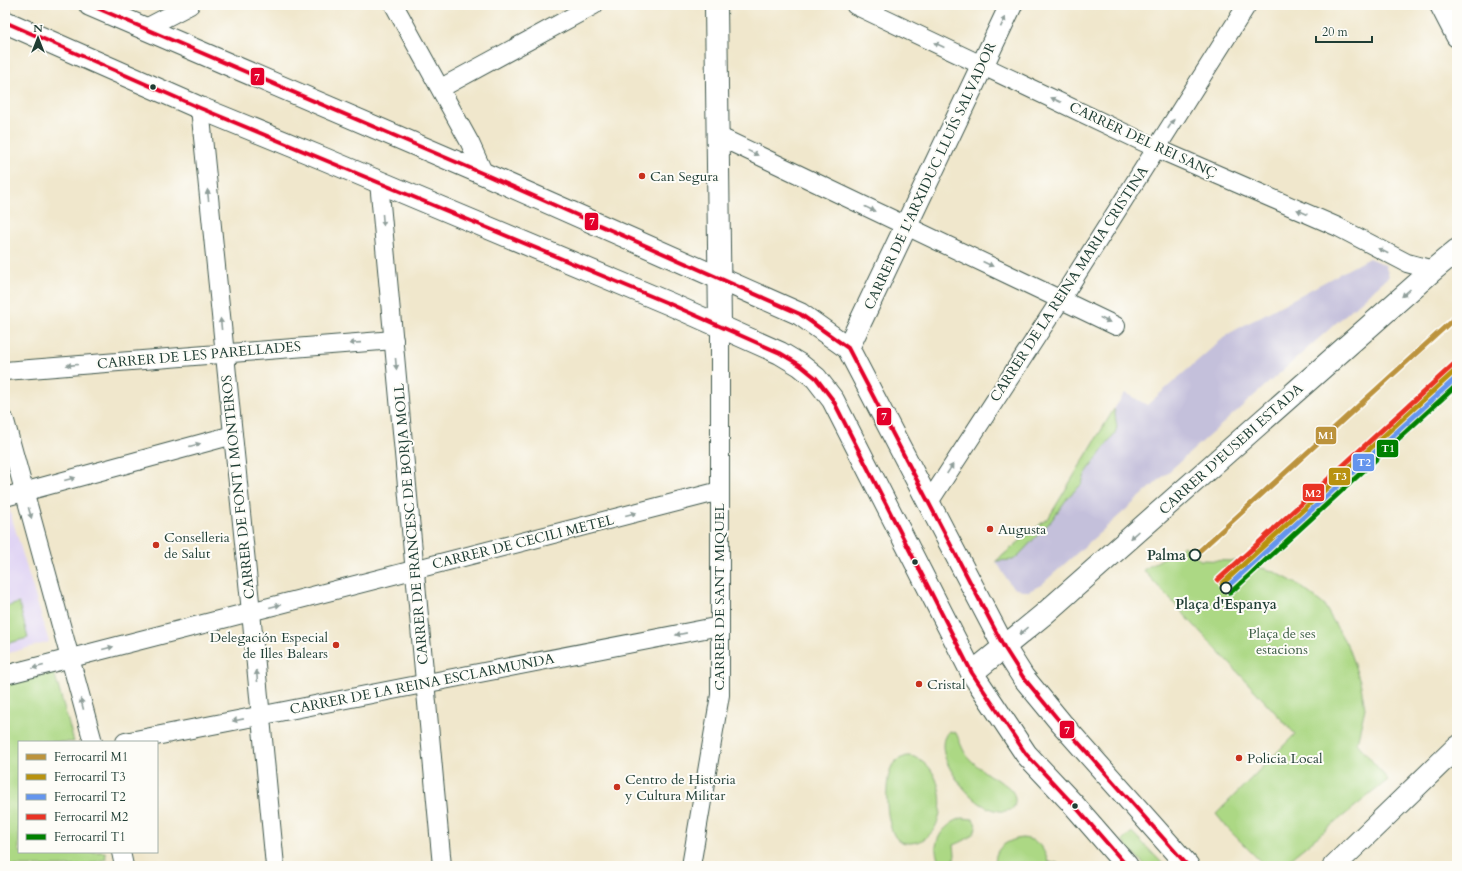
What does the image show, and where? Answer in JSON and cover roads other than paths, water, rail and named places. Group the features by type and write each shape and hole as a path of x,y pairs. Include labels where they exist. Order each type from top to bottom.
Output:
{"main road":[{"path":"90,5 484,174 800,314 848,348 1004,647 1023,678 1188,866"},
{"path":"716,5 720,326"},
{"name":"CARRER DE L'ARXIDUC LLUÍS SALVADOR","path":"848,348 1011,5"},
{"path":"1441,5 1457,36"},
{"path":"5,22 200,108 720,326 780,353 800,365 816,378 833,400 972,673 1026,754 1128,866"},
{"name":"CARRER D'EUSEBI ESTADA","path":"972,673 1043,615 1457,250"},
{"path":"1334,866 1457,747"}],"street":[{"path":"146,28 190,5"},
{"path":"394,5 441,88 470,143 484,174"},
{"path":"441,88 594,5"},
{"name":"CARRER DEL REI SANÇ","path":"855,5 1156,148 1338,227 1407,263 1433,270"},
{"name":"CARRER DE LA REINA MARIA CRISTINA","path":"929,502 1061,299 1248,5"},
{"name":"CARRER DE FONT I MONTEROS","path":"200,108 275,866"},
{"path":"718,136 1116,326"},
{"name":"CARRER DE FRANCESC DE BORJA MOLL","path":"379,182 416,570 442,866"},
{"name":"CARRER DE SANT MIQUEL","path":"691,866 720,695 720,326"},
{"name":"CARRER DE LES PARELLADES","path":"5,371 394,340"},
{"path":"5,421 93,741"},
{"path":"5,496 233,435"},
{"name":"CARRER DE CECILI METEL","path":"5,675 720,492"},
{"name":"CARRER DE LA REINA ESCLARMUNDA","path":"129,741 720,626"},
{"path":"121,853 124,866"}],"rail line":[{"name":"M1","path":"1195,555 1457,316"},
{"name":"M2","path":"1218,580 1453,365"},
{"name":"T3","path":"1222,584 1457,369"},
{"name":"T2","path":"1226,588 1457,377"},
{"name":"T1","path":"1230,593 1457,385"}],"place":[{"name":"Can Segura","path":"642,176"},
{"name":"Augusta","path":"990,529"},
{"name":"Conselleria de Salut","path":"156,545"},
{"name":"Palma","path":"1195,555"},
{"name":"Plaça d'Espanya","path":"1226,588"},
{"name":"Delegación Especial de Illes Balears","path":"336,645"},
{"name":"Cristal","path":"919,684"},
{"name":"Policia Local","path":"1239,758"},
{"name":"Centro de Historia y Cultura Militar","path":"617,787"}],"park label":[{"name":"Plaça de ses estacions","path":"1282,642"}]}
